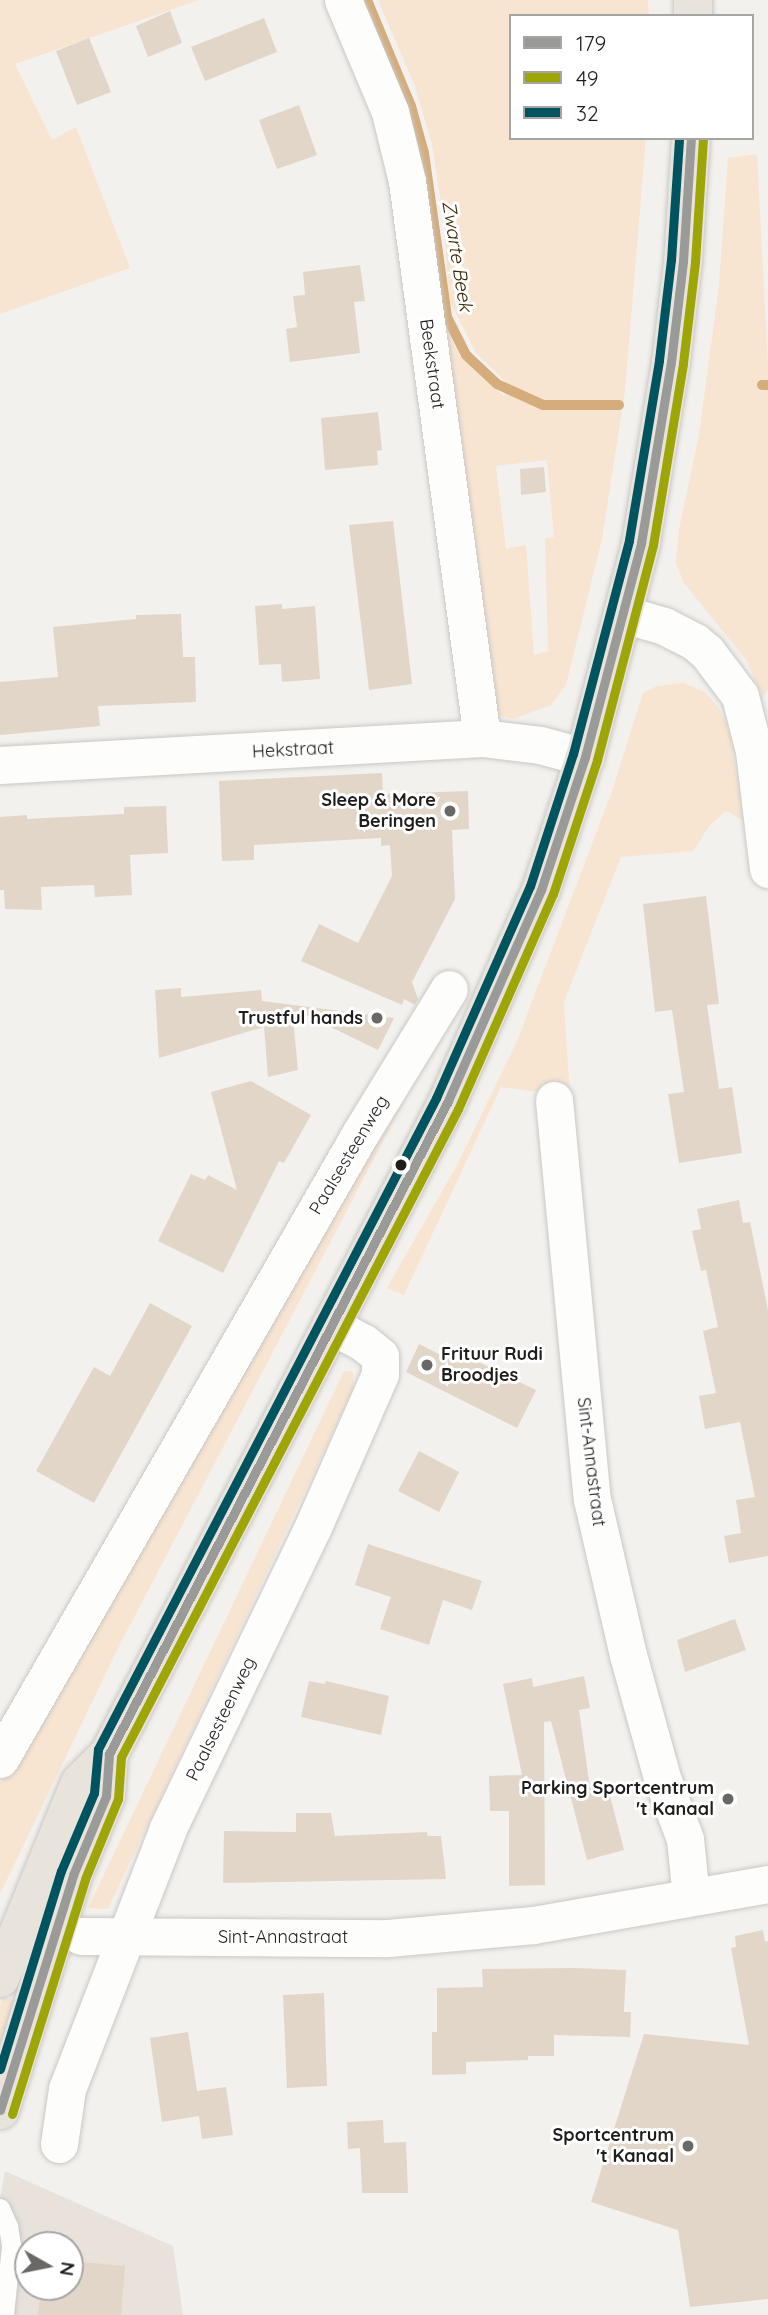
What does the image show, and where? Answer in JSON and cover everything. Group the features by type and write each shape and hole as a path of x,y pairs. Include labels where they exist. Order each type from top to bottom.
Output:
{"main road":[{"path":"0,1978 80,1783 109,1754 447,1103 507,973 541,890 585,757 649,502 683,261 691,140"},
{"path":"0,2109 73,1875 106,1796 109,1754"}],"street":[{"name":"Beekstraat","path":"342,0 390,112 407,181 482,738"},
{"path":"623,614 664,626 695,642 707,652 740,696 754,751 768,869"},
{"name":"Hekstraat","path":"0,765 482,738 540,745 585,757"},
{"name":"Paalsesteenweg","path":"0,1759 360,1134 449,989"},
{"name":"Sint-Annastraat","path":"554,1100 592,1499 628,1655 663,1778 685,1839 691,1897"},
{"name":"Paalsesteenweg","path":"59,2144 67,2089 168,1828 312,1529 380,1374 380,1356 365,1343 330,1325"},
{"name":"Sint-Annastraat","path":"81,1937 387,1938 533,1925 768,1884"}],"lane":[{"path":"0,2208 8,2226 11,2246 4,2315"}],"shaded area":[{"path":"0,0 199,0 15,64 52,140 76,127 130,268 0,314"},
{"path":"378,0 648,0 649,14 509,14 509,140 646,140 625,391 602,539 566,685 551,705 513,719 492,713 439,313 461,358 504,396 509,385 476,353 449,300 444,223 432,144 414,84","holes":["547,460 554,537 545,539 548,651 534,655 526,545 506,549 496,466"]},
{"path":"757,154 768,365 768,690 763,697 746,660 684,583 676,563 679,529 699,435 719,284 728,158"},
{"path":"684,683 705,692 719,708 729,730 743,820 726,811 710,825 693,851 621,857 564,1002 570,1096 501,1087 404,1295 387,1288 457,1165 517,1041 611,794 643,693 657,686"},
{"path":"389,1104 400,1109 118,1648 0,1894 0,1783"},
{"path":"344,1371 353,1372 353,1389 108,1909 88,1908"},
{"path":"3,1997 22,2003 0,2076 0,2006"},
{"path":"5,2171 173,2246 183,2315 0,2315 0,2198"}],"building":[{"path":"170,11 182,43 148,57 136,26"},
{"path":"264,18 277,52 205,81 191,47"},
{"path":"89,38 111,92 77,105 56,51"},
{"path":"299,105 317,155 277,169 259,120"},
{"path":"360,265 365,301 354,302 360,353 290,362 286,329 297,327 293,296 305,295 303,272"},
{"path":"378,412 382,450 377,451 378,465 325,470 321,418"},
{"path":"544,467 546,492 521,495 520,469"},
{"path":"393,521 412,684 369,690 349,525"},
{"path":"282,604 282,609 315,606 320,679 282,682 281,664 259,665 255,606"},
{"path":"181,614 183,657 195,657 196,702 98,706 100,726 0,735 0,682 58,677 53,627 136,619 136,615"},
{"path":"382,773 383,794 468,791 469,829 452,830 455,899 412,982 418,999 415,1005 404,999 402,1005 301,961 319,924 358,943 392,876 390,845 381,846 381,838 254,845 254,860 222,861 219,781"},
{"path":"166,806 168,853 130,855 132,895 95,897 94,885 41,887 42,910 5,909 4,890 0,890 0,817 27,815 27,819 124,814 124,807"},
{"path":"706,896 719,1004 707,1005 719,1089 732,1087 742,1153 679,1163 668,1094 684,1092 672,1010 655,1012 643,904"},
{"path":"181,988 181,997 261,990 262,1001 394,1018 378,1050 306,1015 293,1018 298,1070 268,1077 264,1027 159,1058 155,990"},
{"path":"251,1081 311,1115 284,1163 279,1161 223,1273 158,1241 191,1174 205,1180 208,1175 237,1190 211,1092"},
{"path":"739,1200 743,1223 750,1222 768,1310 768,1556 729,1563 724,1536 741,1533 736,1500 755,1497 740,1422 705,1429 699,1396 716,1393 703,1331 718,1327 706,1270 701,1271 692,1231 701,1229 697,1209"},
{"path":"150,1303 192,1326 94,1503 36,1471 94,1367 110,1376"},
{"path":"419,1344 457,1363 462,1354 536,1390 517,1428 406,1372"},
{"path":"419,1451 459,1472 439,1512 398,1491"},
{"path":"368,1544 482,1581 472,1610 443,1600 429,1645 380,1629 391,1597 355,1585"},
{"path":"735,1619 746,1650 685,1672 677,1640"},
{"path":"584,1676 590,1708 579,1710 590,1788 607,1784 624,1850 587,1860 551,1721 544,1722 545,1885 509,1886 509,1811 490,1811 489,1776 522,1775 503,1684 532,1678 533,1687"},
{"path":"309,1681 325,1684 326,1681 389,1696 381,1735 301,1717"},
{"path":"296,1813 331,1813 335,1836 427,1832 428,1836 441,1836 446,1879 223,1883 224,1831 296,1832"},
{"name":"Sportcentrum 't Kanaal","path":"763,1930 765,1942 768,1941 768,2299 690,2307 678,2230 591,2202 644,2034 749,2045 731,1948 736,1947 735,1936"},
{"path":"482,1969 626,1970 624,2012 631,2012 630,2037 554,2035 554,2056 528,2056 528,2060 466,2062 466,2074 432,2075 432,2032 437,2032 437,1988 483,1987"},
{"path":"324,1993 327,2086 287,2088 283,1995"},
{"path":"188,2032 197,2091 226,2087 233,2135 202,2139 199,2116 162,2122 150,2038"},
{"path":"383,2120 384,2143 406,2142 408,2193 362,2193 360,2148 348,2149 347,2122"},
{"path":"84,2262 125,2266 121,2315 38,2315 40,2301 84,2301"}],"waterway":[{"name":"Zwarte Beek","path":"367,0 411,106 424,153 447,317 466,355 497,384 543,405 619,405"},
{"name":"Zwarte Beek","path":"762,385 768,385"}],"transit line":[{"name":"32","path":"0,2069 61,1871 94,1793 98,1749 436,1098 530,886 573,754 629,540 659,360 671,260 679,140"},
{"name":"179","path":"0,2110 73,1875 106,1796 109,1754 447,1103 541,890 585,757 641,543 671,362 683,261 691,140"},
{"name":"49","path":"12,2114 85,1879 118,1799 121,1757 458,1109 553,894 597,760 653,545 683,363 695,262 703,140"}],"place":[{"name":"Sleep & More Beringen","path":"450,811"},
{"name":"Trustful hands","path":"377,1018"},
{"name":"Frituur Rudi Broodjes","path":"427,1365"},
{"name":"Parking Sportcentrum 't Kanaal","path":"728,1799"},
{"name":"Sportcentrum 't Kanaal","path":"688,2146"}]}
